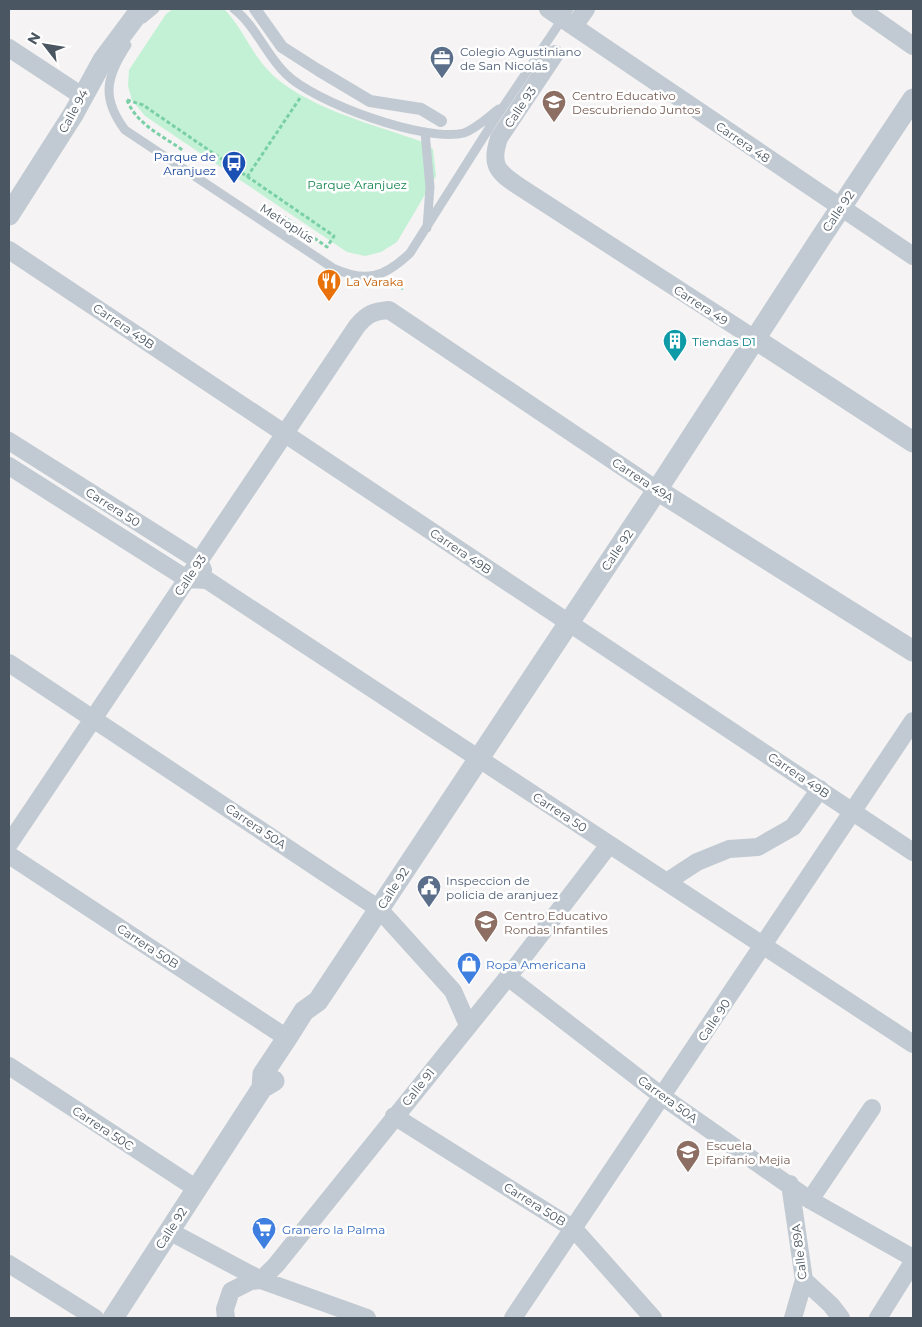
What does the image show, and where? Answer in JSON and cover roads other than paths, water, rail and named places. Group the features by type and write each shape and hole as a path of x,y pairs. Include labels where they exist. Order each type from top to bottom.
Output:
{"street":[{"name":"Calle 94","path":"9,215 74,113 103,60 141,9"},
{"path":"255,9 282,47 318,70 370,101 421,109 440,121"},
{"path":"560,14 586,9"},
{"path":"860,9 913,46"},
{"name":"Carrera 48","path":"560,14 840,208 913,256"},
{"path":"9,48 82,96"},
{"name":"Calle 93","path":"494,162 495,150 500,138 555,54"},
{"name":"Calle 92","path":"262,1088 263,1074 304,1011 318,1001 657,490 913,99"},
{"name":"Carrera 49","path":"494,162 500,172 520,187 913,442"},
{"name":"Carrera 49B","path":"9,250 913,852"},
{"name":"Carrera 49A","path":"375,311 389,310 657,490 913,650"},
{"name":"Calle 93","path":"9,844 357,326 364,317 375,311"},
{"name":"Carrera 50","path":"9,441 199,561"},
{"name":"Carrera 50","path":"9,466 187,579 207,580 609,845 668,881 913,1044"},
{"path":"199,561 207,580"},
{"name":"Carrera 50A","path":"9,663 379,909 453,992 468,1025"},
{"name":"Calle 90","path":"512,1318 663,1097 913,721"},
{"path":"668,881 697,862 729,849 758,846 793,827 820,789"},
{"name":"Calle 91","path":"226,1318 225,1309 231,1291 251,1281 261,1280 276,1265 394,1116 508,977 609,845"},
{"name":"Carrera 50B","path":"9,855 287,1038"},
{"name":"Carrera 50A","path":"508,977 663,1097 790,1184 810,1200 913,1258"},
{"name":"Calle 92","path":"113,1318 262,1088 274,1081 315,1018 318,1001"},
{"name":"Carrera 50C","path":"9,1066 197,1189"},
{"path":"810,1200 872,1108"},
{"name":"Carrera 50B","path":"394,1116 574,1229 654,1318"},
{"name":"Calle 89A","path":"790,1184 804,1280 793,1318"},
{"path":"169,1231 261,1280 367,1318"},
{"path":"878,1318 913,1262"},
{"path":"9,1264 95,1318"},
{"path":"804,1280 831,1305 841,1318"}],"lane":[{"name":"Metroplús","path":"155,9 146,14 118,59 109,80 108,94 111,104 116,118 125,130 333,268 348,275 365,277 382,275 396,267 410,253 505,105 560,14"},
{"name":"Metroplús","path":"234,9 255,32 286,74 305,90 385,122 438,134 465,132 505,105"},
{"path":"425,132 430,187 427,228"}],"place":[{"name":"Colegio Agustiniano de San Nicolás","path":"442,79"},
{"name":"Centro Educativo Descubriendo Juntos","path":"554,123"},
{"name":"Parque de Aranjuez","path":"234,184"},
{"name":"La Varaka","path":"329,302"},
{"name":"Tiendas D1","path":"675,362"},
{"name":"Inspeccion de policia de aranjuez","path":"429,908"},
{"name":"Centro Educativo Rondas Infantiles","path":"486,943"},
{"name":"Ropa Americana","path":"469,985"},
{"name":"Escuela Epifanio Mejia","path":"688,1173"},
{"name":"Granero la Palma","path":"264,1250"}],"park label":[{"name":"Parque Aranjuez","path":"357,184"}]}
